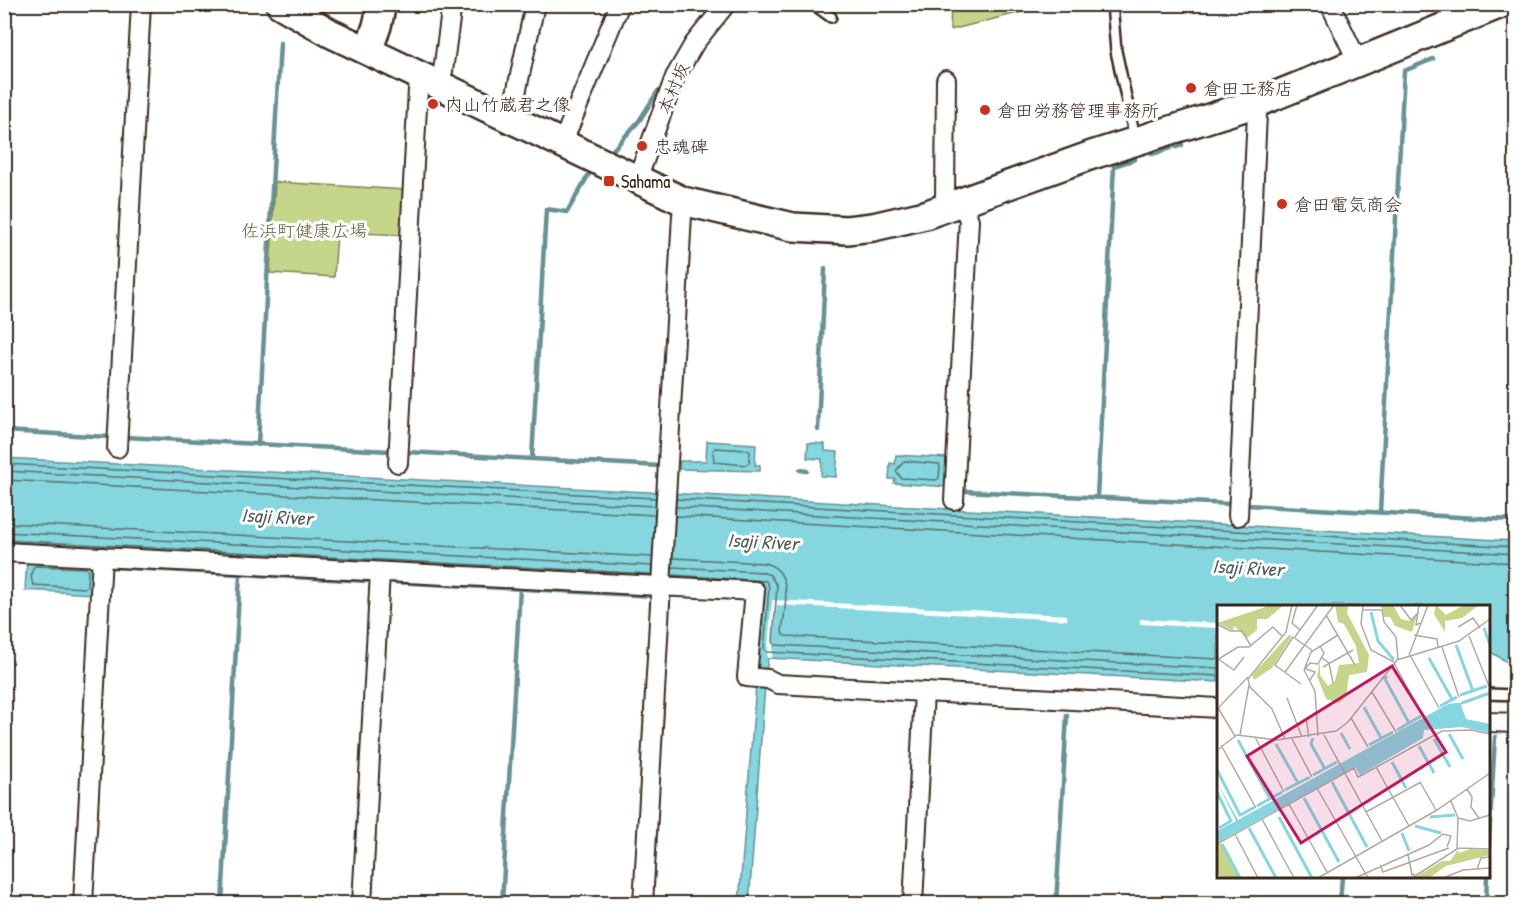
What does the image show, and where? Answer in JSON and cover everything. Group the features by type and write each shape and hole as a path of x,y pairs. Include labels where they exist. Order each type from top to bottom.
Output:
{"street":[{"path":"117,448 141,4"},
{"path":"280,4 320,28 686,202 767,222 820,229 873,227 900,222 956,205 1136,141 1253,104 1492,6"},
{"path":"368,51 378,26 382,4"},
{"path":"398,463 418,89 443,71 452,4"},
{"path":"508,118 513,108 535,4"},
{"path":"562,144 620,4"},
{"name":"本村坂","path":"638,180 675,76 694,44 726,4"},
{"path":"1330,4 1358,62"},
{"path":"946,80 945,199 956,205 969,220 954,500"},
{"path":"1238,516 1257,114 1253,104"},
{"path":"643,903 682,215 686,202"},
{"path":"4,552 662,584 755,591 747,677 778,684 1217,708"},
{"path":"83,903 102,557"},
{"path":"362,903 380,572"},
{"path":"913,903 924,692"},
{"path":"1490,722 1515,723"}],"lane":[{"path":"813,4 831,17"},
{"path":"1112,4 1116,51 1136,141"},
{"path":"1490,694 1515,695"}],"green space":[{"path":"951,5 1033,5 1034,9 950,30"},
{"name":"佐浜町健康広場","path":"275,182 406,190 404,235 337,232 334,277 270,273"}],"water":[{"path":"707,441 756,444 755,465 760,465 760,471 679,469 680,461 706,461"},
{"path":"808,443 825,444 825,451 838,452 836,477 821,476 822,459 807,458"},
{"path":"896,455 947,458 948,487 894,483 895,479 889,479 890,463 895,464"},
{"name":"Isaji River","path":"4,458 1515,541 1515,667 1490,652 1490,605 1217,605 1217,682 768,658 766,673 757,672 763,586 5,546"},
{"path":"27,559 89,562 94,567 93,594 25,590"},
{"path":"756,684 765,685 749,903 739,904"}],"pier":[{"path":"772,600 1067,615 1067,620 777,605 772,658 767,658"},
{"path":"1140,619 1217,623 1217,628 1140,624"}],"waterway":[{"path":"258,445 280,43"},
{"path":"1380,512 1404,71 1433,59"},
{"path":"611,152 639,121 658,91"},
{"path":"1176,147 1182,145"},
{"path":"1152,154 1171,148"},
{"path":"1097,498 1114,166 1135,159"},
{"path":"532,459 546,209 567,212 589,174"},
{"path":"818,430 825,269"},
{"path":"4,431 110,437"},
{"path":"125,437 390,451"},
{"path":"407,452 660,466"},
{"path":"800,470 807,471"},
{"path":"964,491 1230,504"},
{"path":"1247,505 1512,520"},
{"path":"110,567 367,581"},
{"path":"222,904 240,574"},
{"path":"393,582 654,596"},
{"path":"502,904 520,588"},
{"path":"1056,904 1067,715"},
{"path":"1490,823 1495,737"},
{"path":"1340,904 1342,878"},
{"path":"1486,904 1487,878"}],"place":[{"name":"倉田工務店","path":"1191,88"},
{"name":"内山竹蔵君之像","path":"433,104"},
{"name":"倉田労務管理事務所","path":"985,110"},
{"name":"忠魂碑","path":"642,146"},
{"name":"Sahama","path":"609,181"},
{"name":"倉田電気商会","path":"1282,204"}]}
